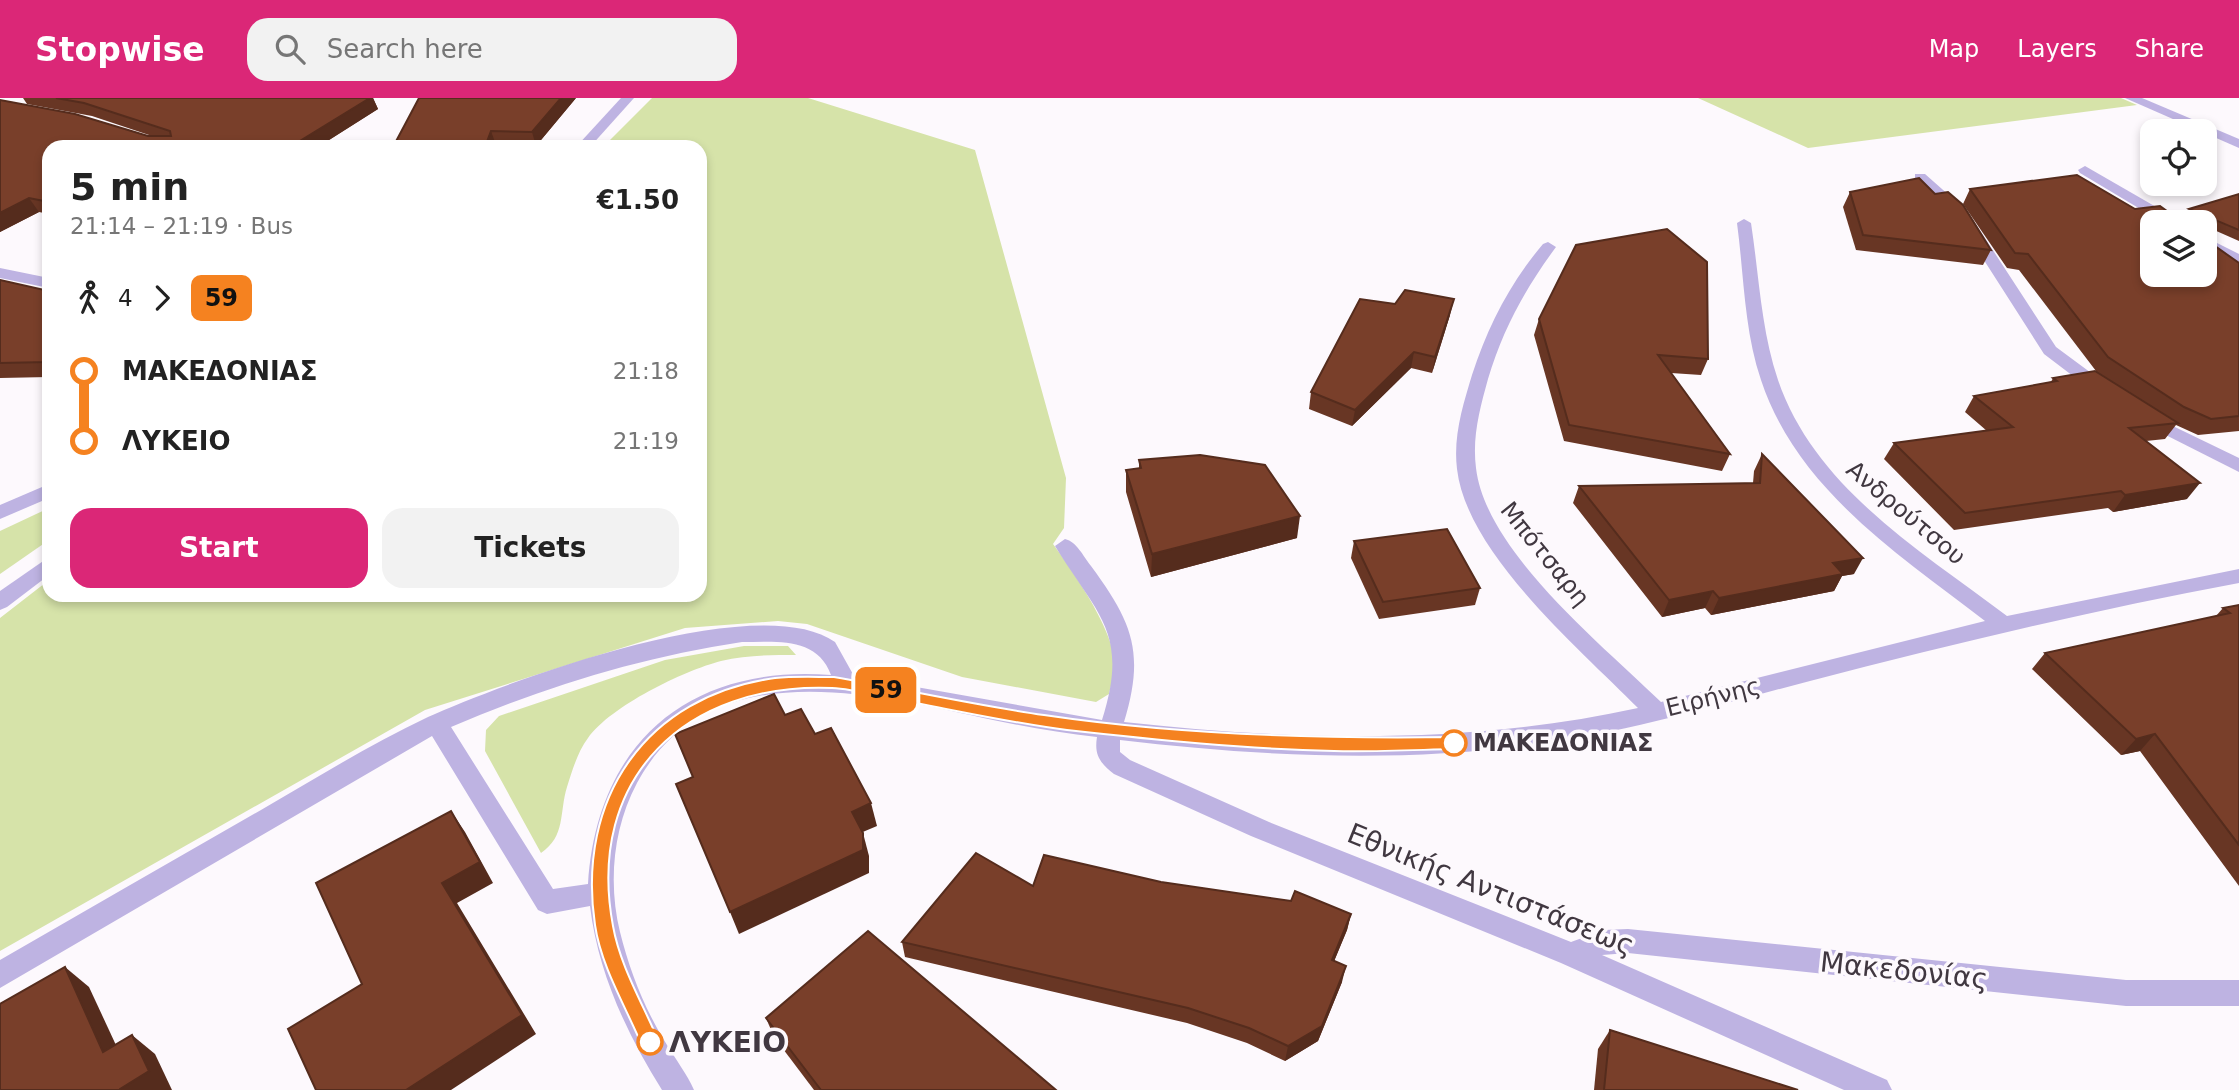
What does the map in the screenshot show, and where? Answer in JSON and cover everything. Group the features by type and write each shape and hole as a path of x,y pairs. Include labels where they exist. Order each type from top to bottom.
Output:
{"street":[{"path":"589,140 628,98"},
{"path":"2132,98 2239,144"},
{"path":"2085,170 2152,210"},
{"path":"1920,177 1963,215 2050,350 2117,399"},
{"name":"Ανδρούτσου","path":"1744,223 1766,367 1777,399 1801,442 1826,478 1849,501 2004,625"},
{"name":"Μπότσαρη","path":"1548,247 1513,292 1491,341 1468,424 1465,445 1468,482 1481,517 1506,552 1543,595 1657,712"},
{"path":"2217,248 2239,260"},
{"path":"0,273 42,282"},
{"path":"2138,412 2239,466"},
{"path":"0,513 42,493"},
{"path":"1065,546 1108,607 1124,640 1124,684 1112,729"},
{"path":"0,602 42,569"},
{"name":"Ειρήνης","path":"679,1090 654,1051 618,970 604,925 600,893 600,857 612,803 640,758 671,725 696,708 764,686 810,682 846,684 1044,721 1274,743 1402,745 1529,737 1657,712 2082,606 2239,576"},
{"path":"0,975 326,784 437,723 521,691 682,642 727,635 776,633 812,639 830,650 846,684"},
{"path":"437,723 547,902 600,893"},
{"name":"Εθνικής Αντιστάσεως","path":"1112,729 1108,754 1138,776 1260,829 1571,954 1877,1090"},
{"name":"Μακεδονίας","path":"1571,954 1604,942 1628,941 2126,993 2239,993"}],"green space":[{"path":"652,98 808,98 975,150 1066,478 1064,528 1053,544 1092,603 1109,637 1115,667 1109,694 1096,702 962,677 807,624 778,621 685,628 425,710 0,951 0,618 42,585 42,602 707,602 707,140 610,140"},
{"path":"1698,98 2121,98 2137,105 1808,148"},
{"path":"42,511 42,545 0,574 0,531"},
{"path":"744,646 788,646 796,655 740,658 705,666 668,681 613,714 588,738 581,749 567,787 558,832 541,853 485,751 486,730 499,716 665,660"}],"building":[{"path":"56,98 370,98 301,140 42,140 42,201 29,198 0,213 0,100 75,114 148,136 171,136 170,131 84,103"},
{"path":"419,98 561,98 532,132 491,131 488,140 397,140"},
{"path":"2077,175 2135,209 2160,206 2166,210 2140,210 2140,287 2217,287 2217,247 2239,263 2239,416 2211,419 2184,407 2108,357 2028,254 2015,253 1970,189"},
{"path":"1919,178 1935,194 1948,192 1963,205 1991,250 1863,235 1850,192"},
{"path":"2239,194 2239,230 2217,221 2217,210 2189,209"},
{"path":"1667,229 1707,262 1708,359 1658,355 1730,454 1569,425 1539,319 1576,245"},
{"path":"0,280 42,289 42,362 0,363"},
{"path":"1405,290 1454,299 1435,357 1414,352 1355,410 1311,392 1360,299 1395,304"},
{"path":"2095,371 2178,423 2129,428 2200,483 2125,495 2121,491 1965,513 1894,443 2013,427 1974,396 2057,381 2053,378"},
{"path":"1762,454 1863,558 1833,563 1843,574 1719,598 1713,591 1669,600 1579,486 1760,483"},
{"path":"1200,455 1265,465 1300,516 1152,554 1126,470 1141,468 1139,460"},
{"path":"1447,529 1480,588 1383,602 1354,541"},
{"path":"2239,605 2239,845 2155,734 2136,739 2045,653 2230,613 2223,608"},
{"path":"774,694 785,715 801,709 815,734 831,728 871,803 852,812 863,833 863,850 730,912 676,784 693,777 675,734"},
{"path":"451,811 480,862 442,883 522,1015 406,1090 316,1090 288,1029 362,984 316,883"},
{"path":"976,853 1033,886 1044,855 1161,882 1291,901 1295,891 1351,914 1332,960 1346,966 1322,1026 1288,1046 1249,1028 1188,1008 902,942"},
{"path":"868,931 1056,1090 821,1090 766,1018"},
{"path":"65,967 103,1052 132,1035 149,1071 120,1090 0,1090 0,1004"},
{"path":"1610,1030 1798,1090 1604,1090"}],"bus line":[{"name":"59","path":"650,1042 627,993 607,938 601,907 600,857 607,817 624,781 655,739 696,708 764,686 834,682 869,686 1044,721 1174,736 1334,745 1454,743"}],"place":[{"name":"ΜΑΚΕΔΟΝΙΑΣ","path":"1454,743"},
{"name":"ΛΥΚΕΙΟ","path":"650,1042"}]}
